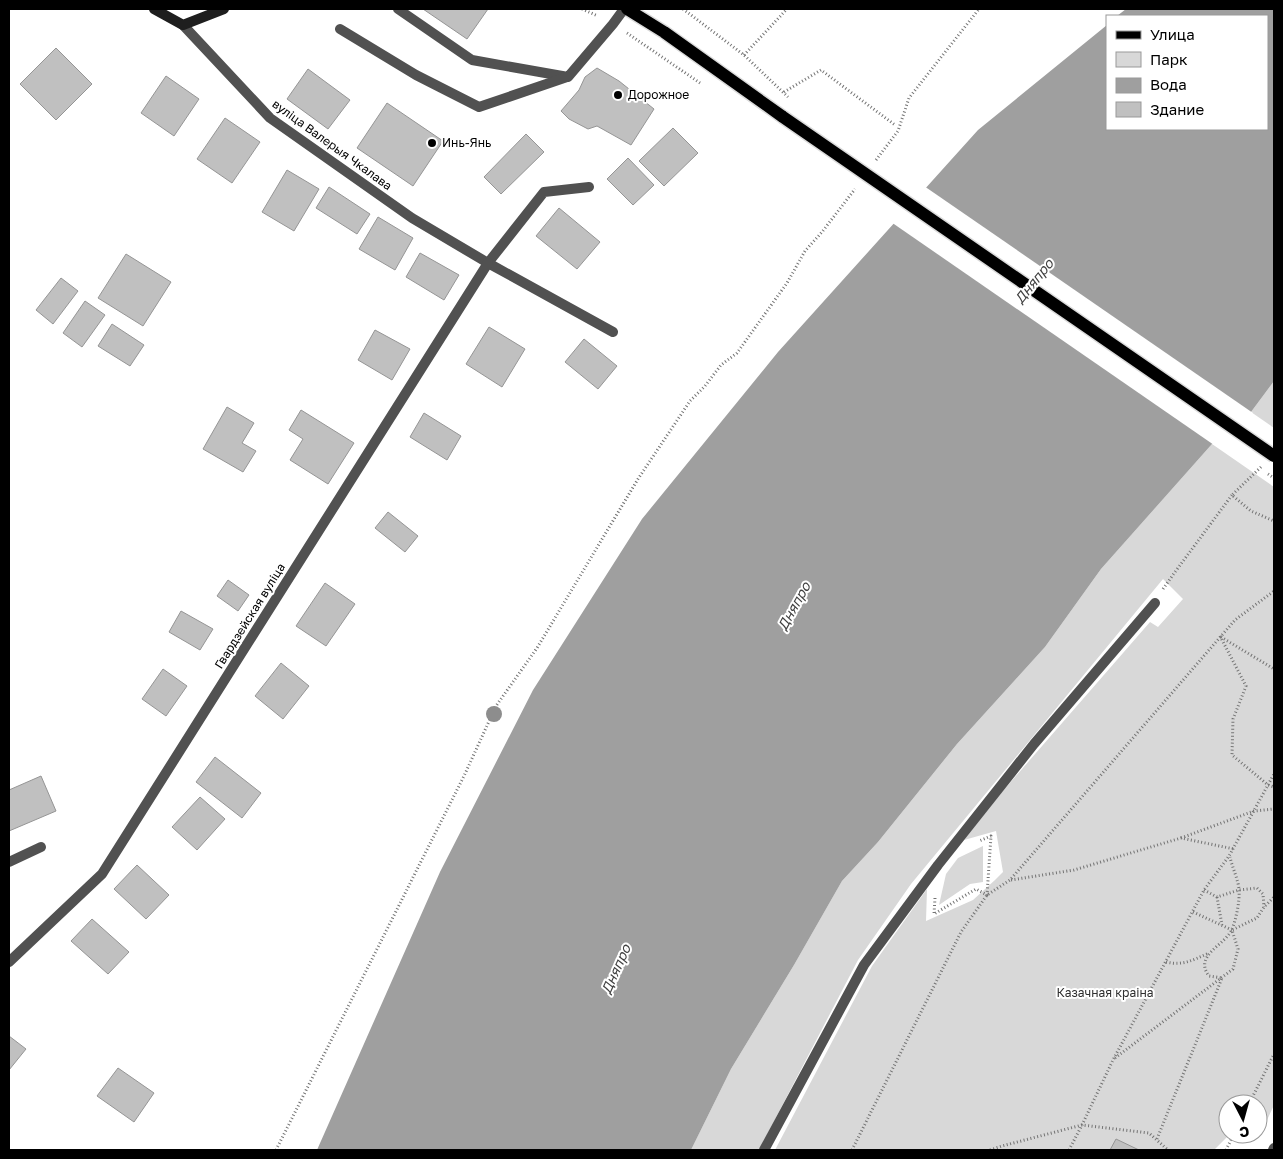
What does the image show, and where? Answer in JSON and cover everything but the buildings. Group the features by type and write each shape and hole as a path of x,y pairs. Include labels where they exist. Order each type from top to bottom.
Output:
{"main road":[{"name":"вуліца Валерыя Чкалава","path":"154,9 183,24"},
{"path":"183,24 224,9"},
{"path":"625,9 664,32 1269,459"}],"street":[{"path":"398,9 472,60 568,77"},
{"path":"340,29 416,75 479,107 568,77 625,9"},
{"name":"вуліца Валерыя Чкалава","path":"183,24 270,118 412,218 488,263 613,332"},
{"name":"Гвардзейская вуліца","path":"9,962 102,874 488,263 544,192 589,187"},
{"path":"764,1150 864,965 938,865 1034,744 1155,603"},
{"path":"9,862 40,847"}],"path":[{"path":"582,9 613,24 700,83"},
{"path":"683,9 744,55 784,92 792,103"},
{"path":"744,55 787,9"},
{"path":"874,162 898,131 909,98 979,9"},
{"path":"784,92 822,70 895,125"},
{"path":"276,1150 464,776 496,706 537,648 638,479 690,401 705,386 721,365 737,352 788,283 804,251 822,232 857,186"},
{"path":"1155,603 1174,572 1232,495 1269,459"},
{"path":"1232,495 1251,511 1274,522"},
{"path":"852,1150 961,932 987,895 1010,880 1234,620 1274,591"},
{"path":"1220,636 1274,669"},
{"path":"1220,636 1246,686 1233,719 1232,755 1268,785 1274,787"},
{"path":"1069,1150 1112,1060 1204,890 1230,856 1274,774"},
{"path":"1010,880 1074,870 1181,838 1254,811 1274,809"},
{"path":"975,842 991,836 987,895"},
{"path":"1181,838 1234,849"},
{"path":"1112,1060 1233,969 1238,949 1232,930 1237,912 1239,890 1230,856"},
{"path":"938,865 934,914 976,889 987,895"},
{"path":"1204,890 1217,897 1239,890 1257,888 1263,894 1264,907"},
{"path":"1217,897 1222,926"},
{"path":"1222,978 1209,976 1205,971 1204,961 1232,930 1257,918 1274,897"},
{"path":"1193,912 1232,930"},
{"path":"1166,962 1176,964 1191,962 1210,953"},
{"path":"1156,1139 1222,978"},
{"path":"1254,1094 1274,1054"},
{"path":"990,1150 1082,1125 1149,1133 1168,1150"}],"green space":[{"path":"1274,381 1274,428 1251,412"},
{"name":"Казачная краіна","path":"1212,444 1274,487 1274,1105 1268,1118 1268,1094 1218,1094 1218,1144 1220,1144 1214,1150 775,1150 872,966 927,889 926,921 973,900 1003,872 996,831 964,840 1002,792 1150,622 1158,627 1183,599 1163,579 911,884 858,960 759,1150 691,1150 731,1069 842,881 878,842 957,744 1045,647 1101,569"},
{"path":"983,846 983,882 970,884 939,905 946,874 958,858"}],"water":[{"name":"Дняпро","path":"1126,9 1274,9 1274,381 1251,412 1212,444 1101,569 1045,647 957,744 878,842 842,881 731,1069 691,1150 317,1150 440,872 533,690 642,519 778,352 978,130 1106,26 1106,130 1268,130 1268,15 1118,15"}],"pier":[{"path":"924,186 1253,413 1214,445 891,222"}],"place":[{"name":"Дорожное","path":"618,95"},
{"name":"Инь-Янь","path":"432,143"}]}
